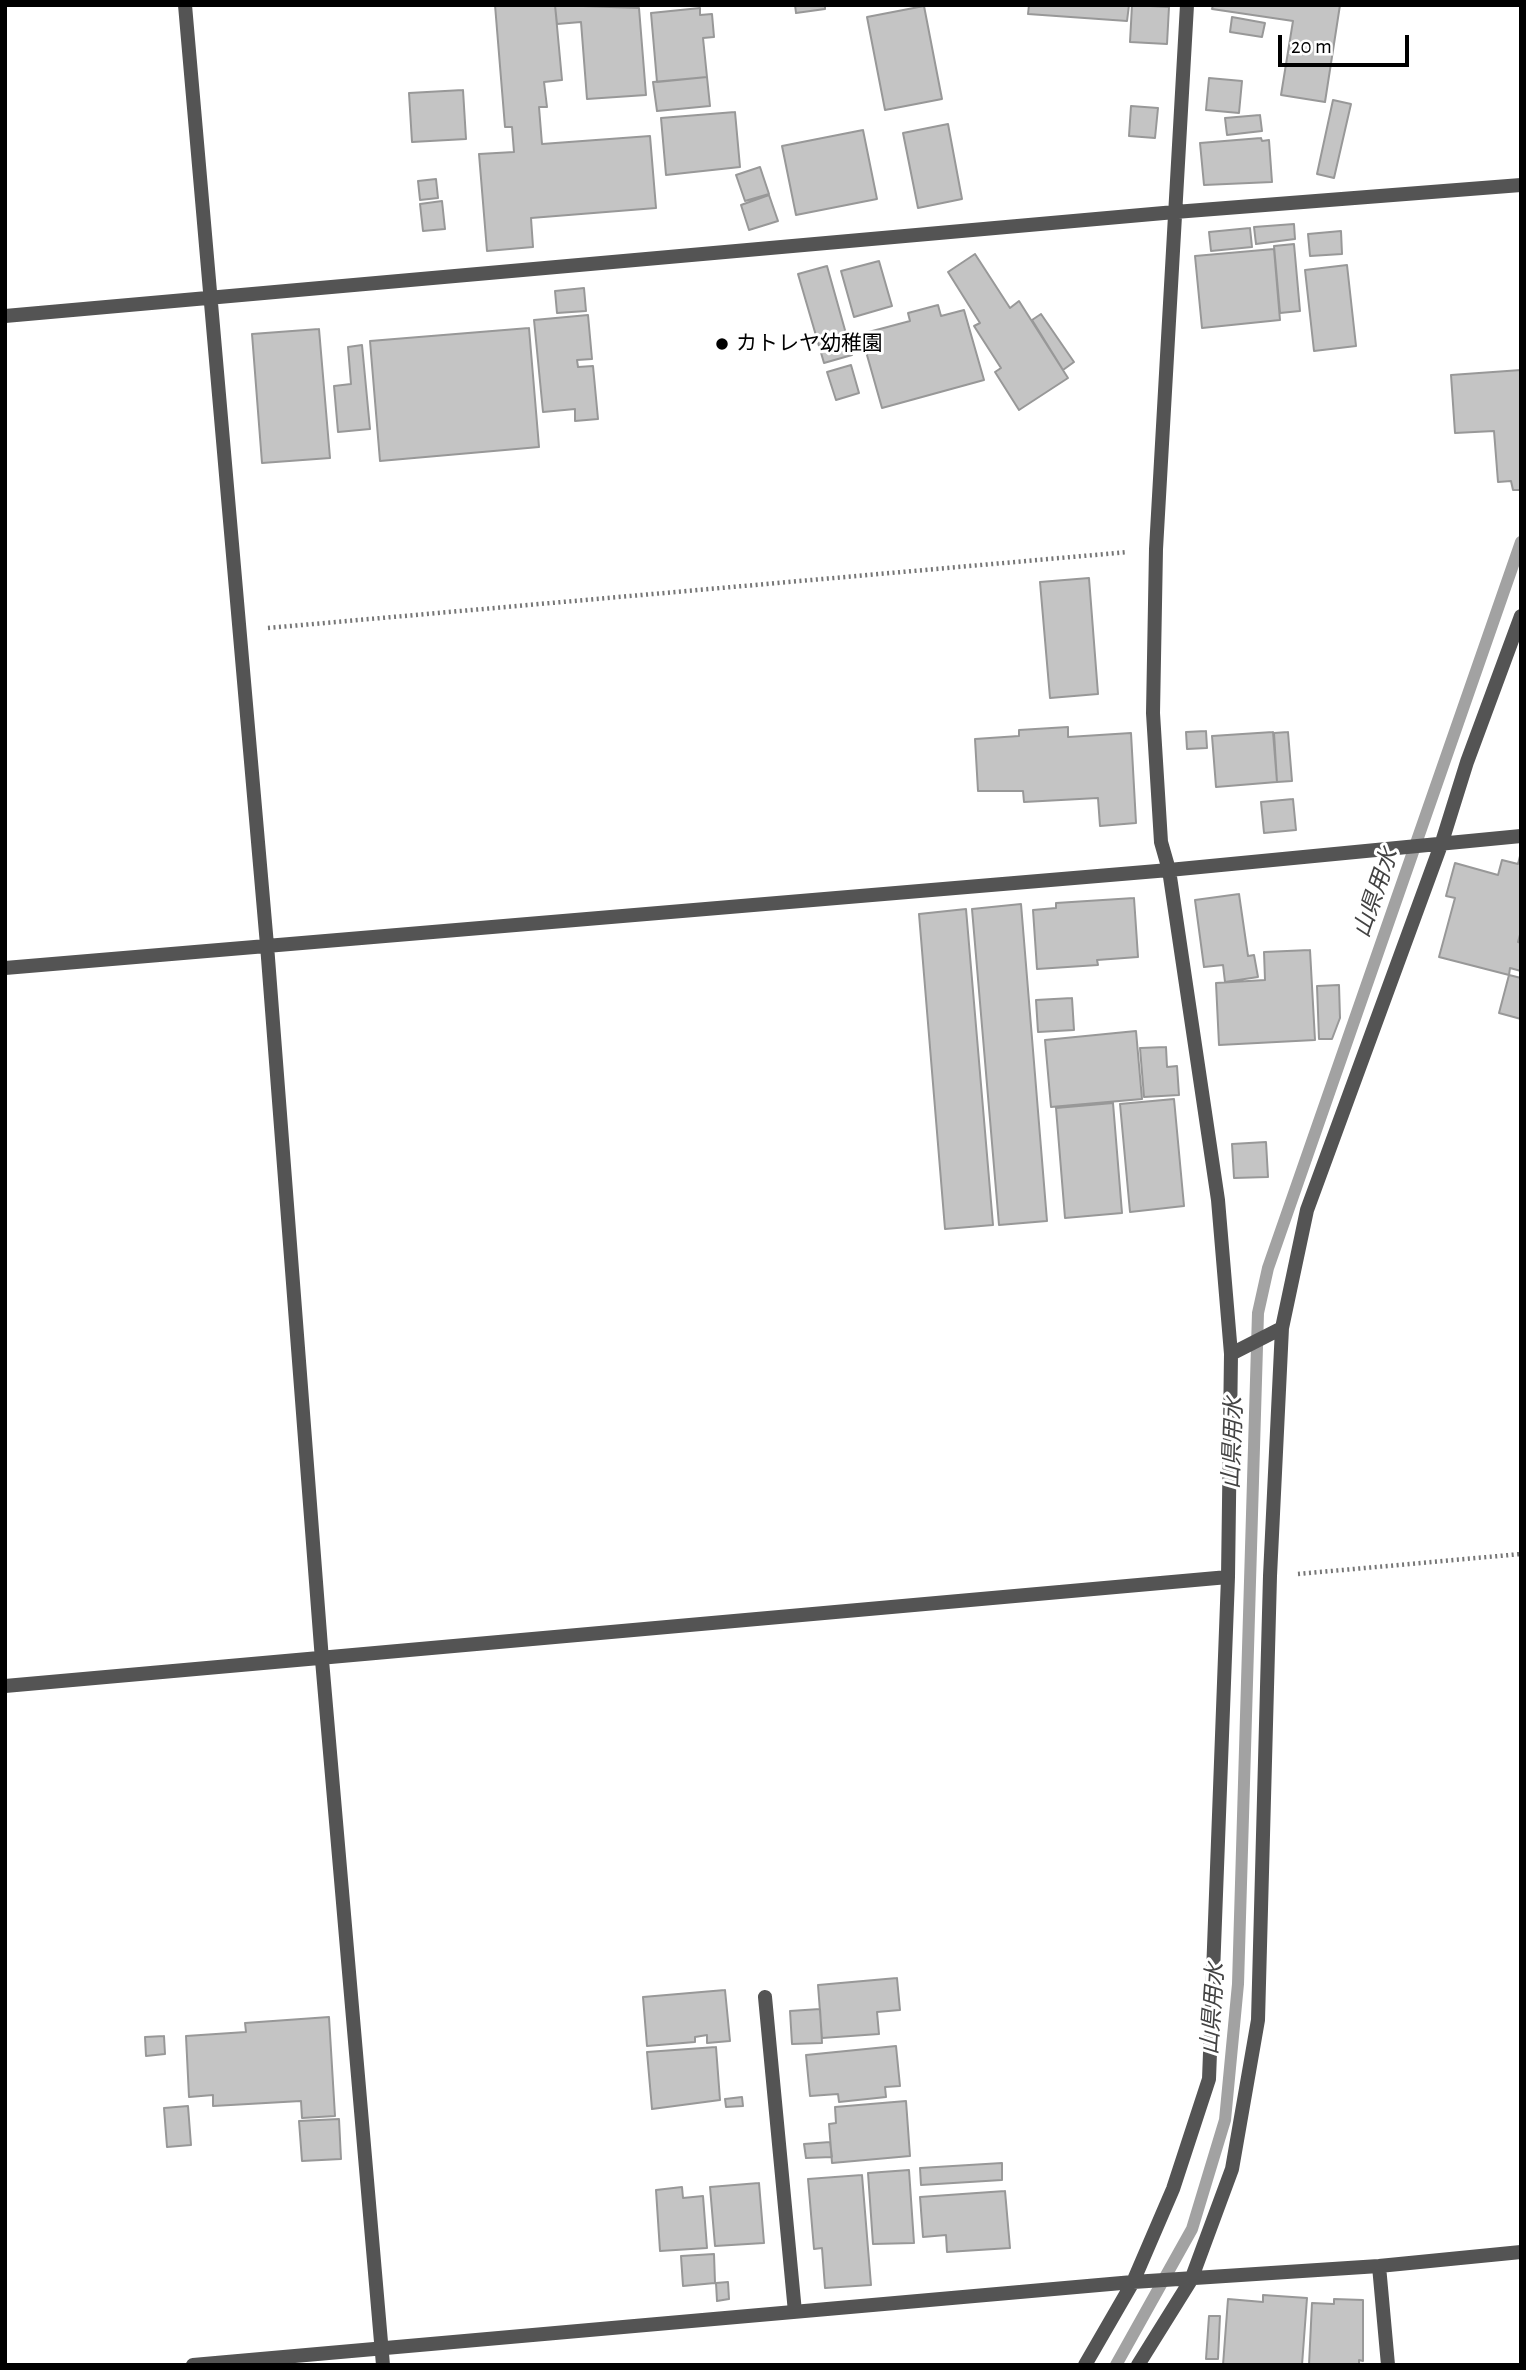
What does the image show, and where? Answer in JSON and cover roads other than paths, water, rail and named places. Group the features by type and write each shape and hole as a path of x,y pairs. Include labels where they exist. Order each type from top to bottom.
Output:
{"street":[{"path":"185,5 267,945 322,1660 383,2365"},
{"path":"1085,2365 1133,2282 1172,2189 1209,2079 1228,1577 1231,1354 1218,1200 1169,870 1161,842 1153,713 1156,550 1187,5"},
{"path":"5,316 1175,212 1521,185"},
{"path":"1138,2365 1191,2280 1232,2169 1258,2020 1270,1576 1282,1328 1307,1209 1442,842 1467,762 1521,616"},
{"path":"5,968 1169,870 1521,836"},
{"path":"1231,1354 1282,1328"},
{"path":"5,1686 322,1660 1228,1577"},
{"path":"765,1997 795,2312"},
{"path":"193,2365 1133,2282 1380,2266 1521,2252"},
{"path":"1380,2266 1388,2365"}],"waterway":[{"name":"山県用水","path":"1116,2365 1192,2229 1225,2120 1238,1984 1258,1313 1268,1268 1521,542"}],"place":[{"name":"カトレヤ幼稚園","path":"722,344"}]}
